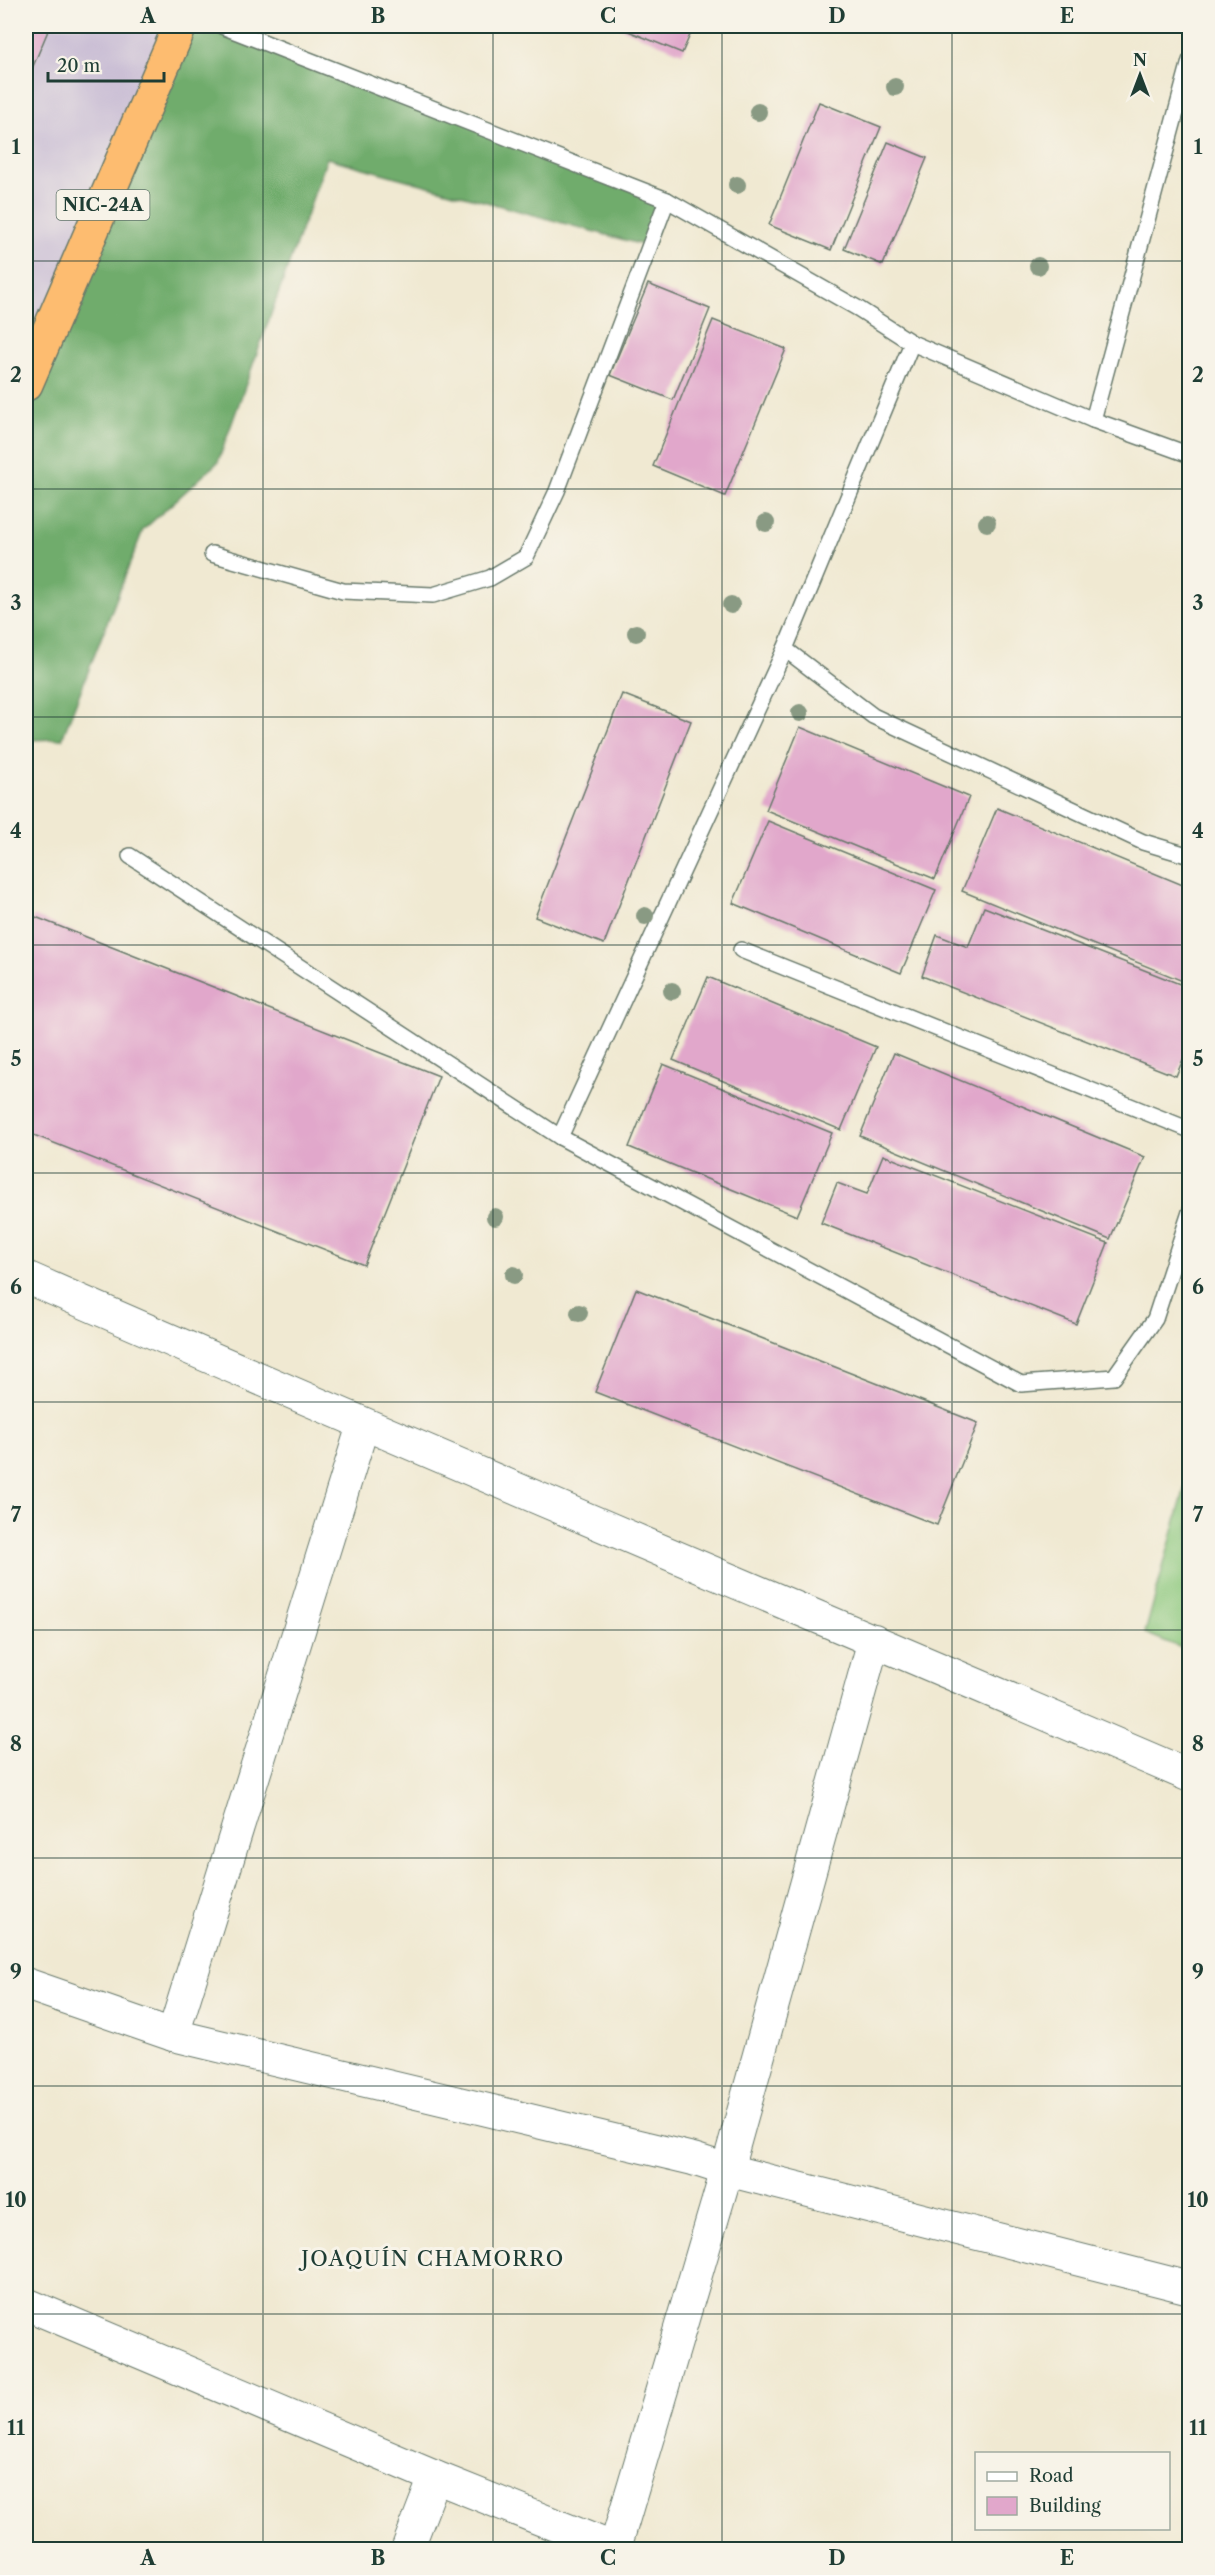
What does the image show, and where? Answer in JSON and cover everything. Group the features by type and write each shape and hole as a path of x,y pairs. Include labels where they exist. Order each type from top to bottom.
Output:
{"highway":[{"name":"NIC-24A","path":"26,384 180,26"}],"street":[{"path":"26,1277 363,1425 1190,1776"},
{"path":"173,2035 363,1425"},
{"path":"26,2304 435,2477 617,2549 727,2170 874,1640"},
{"path":"26,1984 173,2035 693,2159 727,2170 1190,2288"},
{"path":"407,2550 435,2477"}],"lane":[{"path":"222,26 667,200 859,309 912,343 1093,420 1190,455"},
{"path":"1093,420 1190,61"},
{"path":"212,554 343,591 433,595 490,578 526,557 557,490 667,200"},
{"path":"560,1137 785,649 912,343"},
{"path":"785,649 873,716 1143,842 1190,856"},
{"path":"130,856 560,1137 1021,1384 1114,1377 1155,1318 1190,1212"},
{"path":"741,950 1190,1130"}],"shaded area":[{"path":"26,26 180,26 26,384"}],"green space":[{"path":"180,26 222,26 667,200 650,247 327,158 218,462 143,530 62,739 26,740 26,400"},
{"path":"1189,1473 1189,1651 1145,1633"}],"building":[{"path":"26,26 50,26 26,83"},
{"path":"616,26 694,26 682,53"},
{"path":"819,102 881,127 831,250 769,225"},
{"path":"888,142 927,158 883,265 844,249"},
{"path":"648,284 710,309 673,400 610,375"},
{"path":"713,320 786,349 725,496 653,466"},
{"path":"622,694 691,721 604,944 535,917"},
{"path":"800,727 969,797 935,879 766,810"},
{"path":"997,808 1190,888 1190,984 962,891"},
{"path":"768,821 936,890 901,973 733,903"},
{"path":"984,907 1190,988 1190,1043 1176,1076 922,976 937,935 968,947"},
{"path":"33,916 439,1076 364,1265 26,1132 26,934"},
{"path":"708,977 876,1047 841,1130 673,1060"},
{"path":"894,1053 1145,1157 1110,1239 860,1136"},
{"path":"663,1064 832,1133 797,1216 629,1147"},
{"path":"883,1155 1108,1243 1076,1324 821,1223 837,1183 867,1194"},
{"path":"636,1289 978,1423 937,1525 595,1392"}],"district":[{"name":"JOAQUÍN CHAMORRO","path":"433,2259"}]}
